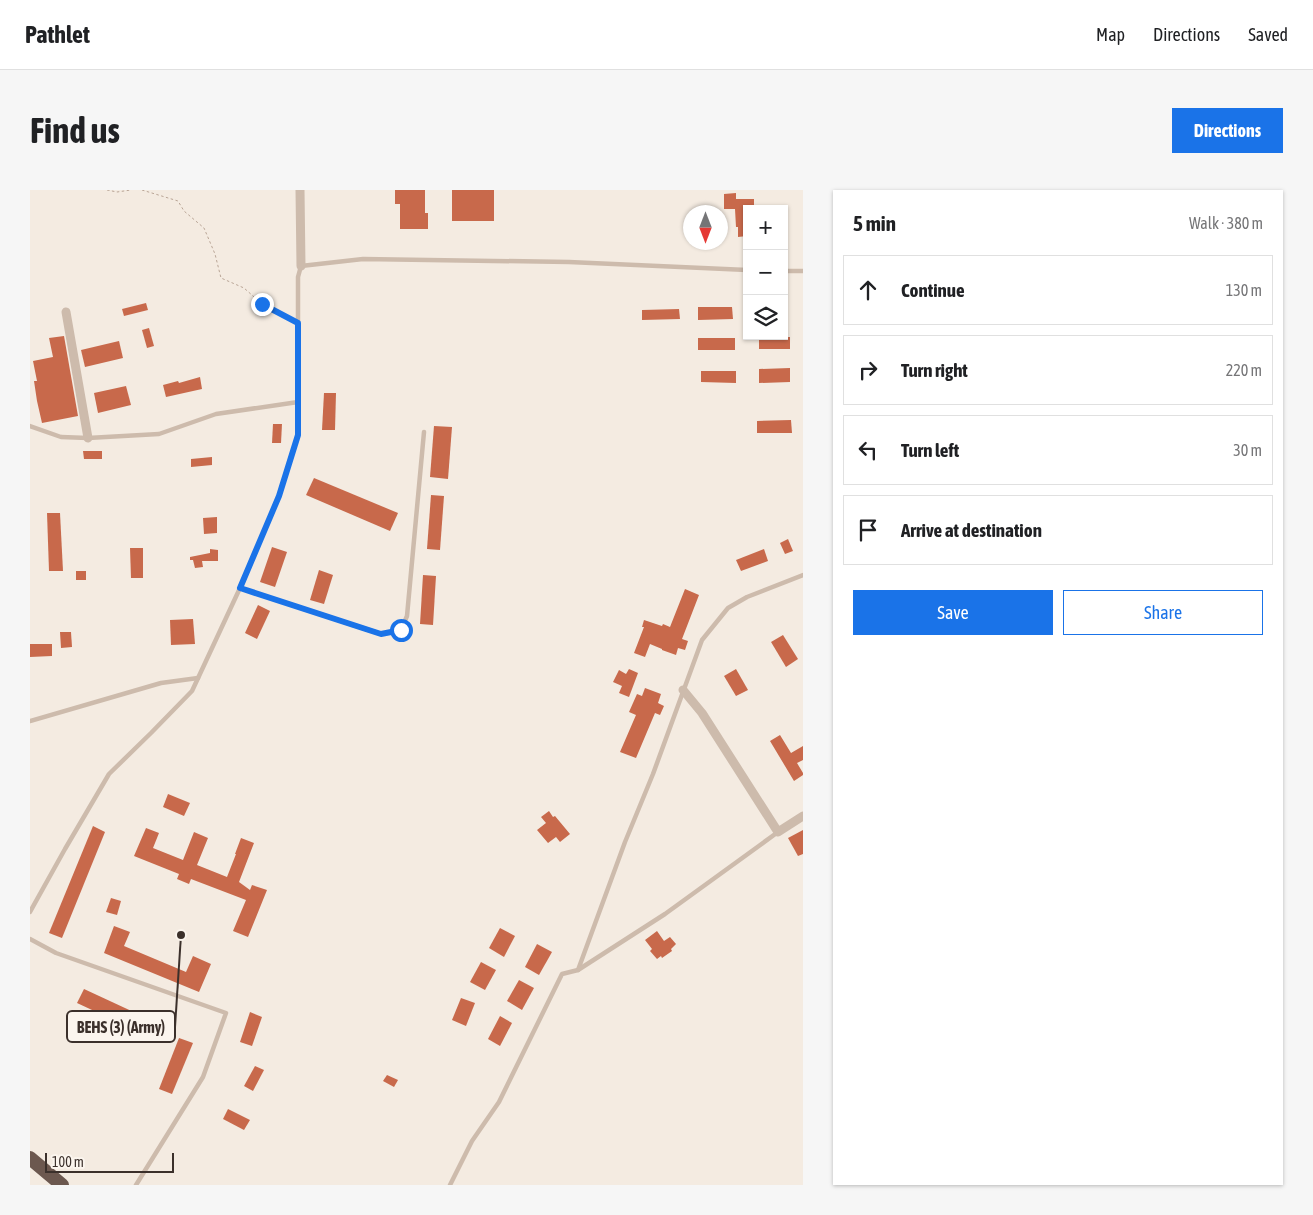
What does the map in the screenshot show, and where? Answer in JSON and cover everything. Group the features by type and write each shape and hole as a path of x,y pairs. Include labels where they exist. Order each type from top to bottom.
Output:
{"highway":[{"path":"30,1158 62,1185"}],"street":[{"path":"300,190 301,266"},
{"path":"66,312 88,438"},
{"path":"683,690 702,713 778,832 803,816"}],"lane":[{"path":"30,912 109,774 192,691 240,588 279,496 298,435 298,277 301,266 363,259 569,262 743,270"},
{"path":"788,271 803,271"},
{"path":"30,426 61,436 88,438 159,434 216,414 298,402"},
{"path":"240,588 381,634 401,630 407,616 424,432"},
{"path":"578,970 625,842 654,774 702,640 728,608 747,597 803,575"},
{"path":"30,721 161,683 198,678"},
{"path":"450,1185 472,1141 499,1102 562,974 578,970 665,914 778,832"},
{"path":"30,939 56,953 226,1013 202,1076 136,1185"}],"path":[{"path":"107,190 117,192 132,190"},
{"path":"142,190 178,201 184,211 204,228 215,254 221,278 244,288 262,304 298,323"}],"building":[{"path":"395,190 425,190 425,213 428,213 428,229 400,229 400,204 395,204"},
{"path":"452,190 494,190 494,221 452,221"},
{"path":"736,193 736,199 754,199 754,205 743,205 743,236 738,237 735,209 728,209 728,205 724,205 724,194"},
{"path":"146,303 148,310 124,316 122,309"},
{"path":"698,307 732,307 733,319 698,320"},
{"path":"679,309 680,319 642,320 642,310"},
{"path":"149,328 154,346 147,348 142,330"},
{"path":"64,336 78,416 42,423 34,381 37,381 33,361 53,357 49,338"},
{"path":"788,337 790,337 790,349 759,349 759,340 788,340"},
{"path":"698,338 735,338 735,350 698,350"},
{"path":"119,341 123,358 85,367 81,350"},
{"path":"790,368 790,382 759,383 759,369"},
{"path":"701,371 736,371 736,383 701,382"},
{"path":"200,377 202,389 166,397 163,385"},
{"path":"126,386 131,405 98,413 94,393"},
{"path":"324,393 336,393 335,430 322,430"},
{"path":"791,420 792,433 757,433 757,421"},
{"path":"273,424 282,424 281,443 272,443"},
{"path":"434,426 452,427 448,479 430,477"},
{"path":"83,451 102,451 102,459 84,459"},
{"path":"212,457 212,465 191,467 191,459"},
{"path":"314,478 398,513 390,531 306,495"},
{"path":"431,495 444,496 440,550 427,549"},
{"path":"47,513 60,513 63,571 49,571"},
{"path":"217,517 217,533 204,534 203,518"},
{"path":"788,539 793,551 785,554 780,543"},
{"path":"272,547 287,552 275,587 260,582"},
{"path":"130,548 143,548 143,578 131,578"},
{"path":"210,549 218,550 218,561 202,561 203,567 195,568 190,557 210,553"},
{"path":"764,549 768,561 741,571 736,560"},
{"path":"319,570 333,575 324,604 310,600"},
{"path":"76,571 86,571 86,580 76,580"},
{"path":"423,575 436,576 433,625 420,624"},
{"path":"685,589 699,595 682,639 688,641 685,650 678,648 676,655 650,644 645,657 634,653 644,627 642,627 644,620 670,627"},
{"path":"258,605 270,611 257,639 245,633"},
{"path":"193,619 195,644 171,645 170,620"},
{"path":"60,632 71,632 72,647 61,648"},
{"path":"783,635 798,659 786,667 771,642"},
{"path":"30,644 52,644 52,656 30,657"},
{"path":"629,669 638,673 629,697 619,693 622,686 613,682 619,670 626,674"},
{"path":"736,669 748,690 736,696 724,676"},
{"path":"645,688 661,694 658,703 664,706 660,715 655,713 636,758 620,752 636,715 629,712 637,694 642,696"},
{"path":"780,735 791,753 803,746 803,760 797,763 803,775 794,781 770,741"},
{"path":"168,794 190,803 184,816 163,807"},
{"path":"549,811 570,834 560,842 556,837 548,843 537,830 546,823 541,817"},
{"path":"93,826 105,832 62,938 49,933"},
{"path":"146,828 159,833 153,848 183,860 194,832 208,838 197,865 227,877 241,838 254,843 239,882 250,890 252,885 267,890 248,937 233,931 246,900 191,879 189,884 177,879 179,874 134,856"},
{"path":"803,830 803,854 798,856 788,838"},
{"path":"111,898 121,901 117,915 106,912"},
{"path":"114,926 130,932 124,946 186,972 193,956 211,964 199,992 104,953"},
{"path":"500,928 515,936 504,957 489,948"},
{"path":"657,931 664,941 670,937 676,944 671,949 672,951 657,959 650,951 652,949 645,940"},
{"path":"537,944 552,952 539,975 525,967"},
{"path":"481,962 496,970 485,990 470,982"},
{"path":"519,980 534,988 522,1010 507,1001"},
{"path":"84,989 153,1021 146,1035 77,1003"},
{"path":"461,998 475,1003 466,1026 452,1020"},
{"path":"250,1012 262,1017 252,1046 240,1042"},
{"path":"500,1016 512,1023 500,1046 488,1039"},
{"path":"179,1038 193,1043 172,1094 159,1089"},
{"path":"255,1066 264,1070 253,1091 244,1086"},
{"path":"387,1075 398,1080 394,1087 383,1081"},
{"path":"228,1109 250,1120 244,1130 223,1119"}],"place":[{"name":"BEHS (3) (Army)","path":"181,935"}],"route":[{"path":"262,304 298,323 298,435 279,496 240,588 381,634 401,630"}]}
